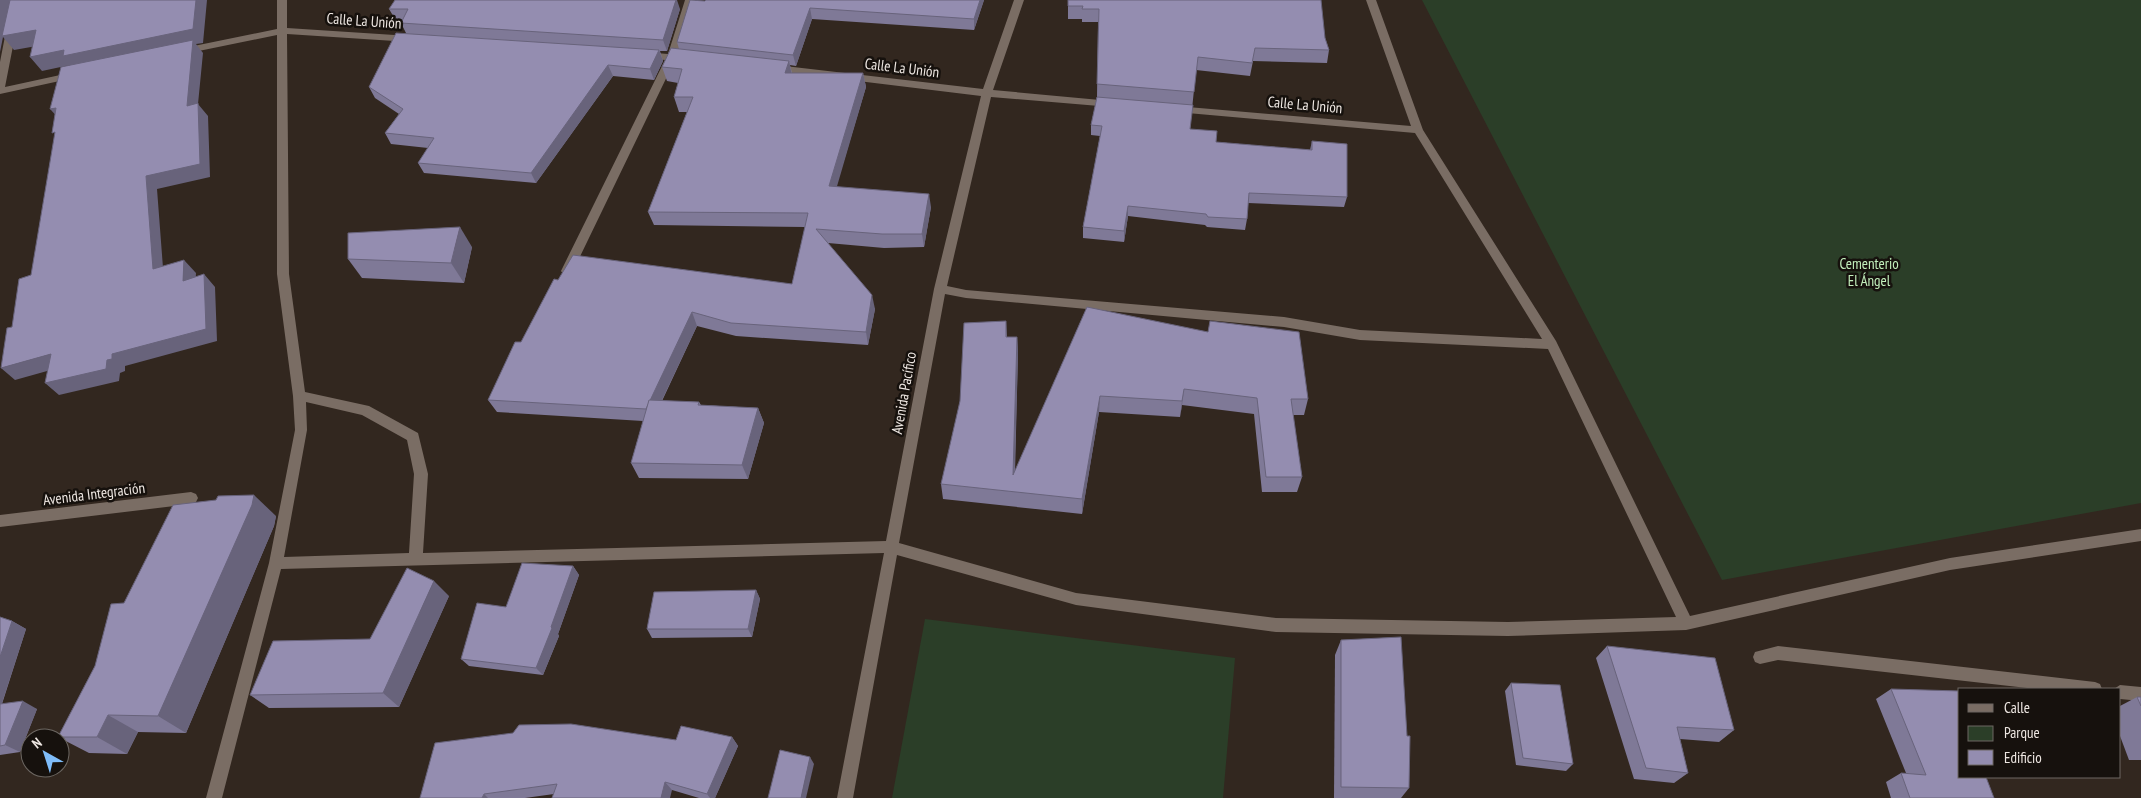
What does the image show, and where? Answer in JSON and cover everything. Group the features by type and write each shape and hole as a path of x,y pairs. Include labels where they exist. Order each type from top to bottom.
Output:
{"street":[{"path":"17,0 0,89 87,72"},
{"path":"214,798 276,563 300,430 299,396 283,274 282,0"},
{"path":"566,275 672,56 690,0"},
{"name":"Avenida Pacífico","path":"845,798 940,289 987,93 1019,0"},
{"path":"1371,0 1418,130 1552,344 1686,622"},
{"name":"Calle La Unión","path":"175,54 281,31 418,40"},
{"path":"632,54 691,59"},
{"name":"Calle La Unión","path":"770,68 987,93 1124,105"},
{"name":"Calle La Unión","path":"1163,108 1418,130"},
{"path":"940,289 966,294 1284,322 1360,335 1552,344"},
{"path":"299,396 365,410 413,438 421,474 416,559"},
{"name":"Avenida Integración","path":"0,522 191,498"},
{"path":"276,563 892,548 1076,599 1276,625 1508,629 1686,622 1950,564 2141,535"},
{"path":"1760,656 1778,653 2086,688"},
{"path":"2121,692 2141,694"}],"green space":[{"name":"Cementerio El Ángel","path":"1422,0 2141,0 2141,503 1722,580"},
{"path":"925,619 1235,658 1223,798 892,798"}],"building":[{"path":"10,0 196,0 193,29 63,56 64,50 30,57 36,30 2,36"},
{"path":"395,0 676,0 663,40 401,23 408,9 389,9"},
{"path":"690,0 980,0 974,19 810,8 793,55 677,42"},
{"path":"1068,0 1321,0 1325,38 1329,50 1255,48 1252,63 1198,57 1194,92 1097,84 1099,9 1082,9 1083,6 1068,6"},
{"path":"396,33 659,50 650,69 608,65 531,173 418,163 434,138 385,133 403,109 369,87"},
{"path":"193,40 187,106 198,103 200,164 146,176 153,269 184,260 183,281 204,274 206,329 112,354 112,359 107,360 106,369 45,383 51,354 1,368 7,328 12,327 19,279 31,275 55,132 52,133 56,108 50,109 61,67"},
{"path":"671,48 789,61 785,73 863,73 829,186 929,194 922,234 882,234 816,229 872,295 866,332 731,323 692,312 646,409 488,400 515,342 521,342 554,279 558,280 573,255 792,284 808,213 648,212 693,97 674,97 682,69 662,67"},
{"path":"1097,97 1193,105 1190,129 1217,131 1216,142 1312,150 1312,141 1347,144 1347,197 1249,193 1247,219 1208,217 1206,214 1128,206 1124,231 1083,227 1102,126 1091,125"},
{"path":"460,227 451,263 348,259 348,233"},
{"path":"1087,307 1208,332 1210,321 1299,332 1308,399 1291,399 1302,477 1266,477 1257,398 1184,389 1182,401 1100,396 1082,499 941,484 960,401 964,323 1006,321 1006,337 1017,337 1013,475"},
{"path":"649,400 699,402 698,405 758,408 742,465 631,463"},
{"path":"254,495 252,505 158,716 108,715 97,737 70,737 70,728 63,728 95,666 111,604 124,603 173,505 216,500 218,496"},
{"path":"522,563 573,566 536,668 461,659 477,603 506,607"},
{"path":"407,568 434,581 383,693 250,695 273,641 370,639"},
{"path":"756,590 748,629 647,629 654,592"},
{"path":"0,617 12,621 0,657"},
{"path":"1401,637 1407,736 1410,736 1409,788 1341,787 1341,640"},
{"path":"1607,646 1715,658 1734,730 1677,727 1688,773 1646,768"},
{"path":"1511,683 1560,685 1573,764 1523,758"},
{"path":"1891,689 1958,691 1958,778 1986,778 1994,798 1910,798 1901,773 1926,775"},
{"path":"2137,697 2141,697 2141,706"},
{"path":"23,701 5,745 0,746 0,704"},
{"path":"571,724 676,740 681,726 732,737 707,794 665,782 661,798 552,798 557,784 484,794 482,798 420,798 435,743 513,733 519,725"},
{"path":"780,750 810,757 801,798 768,798"}]}
